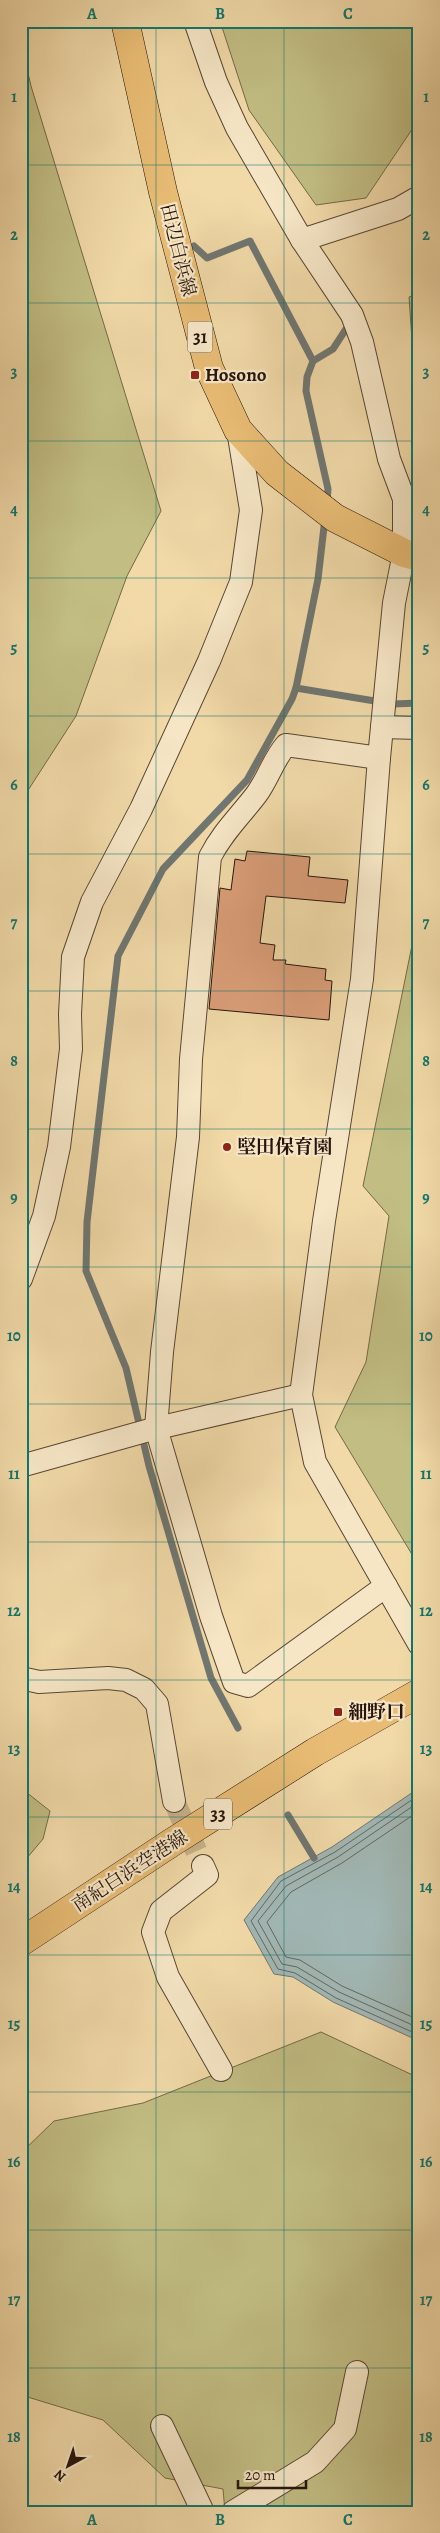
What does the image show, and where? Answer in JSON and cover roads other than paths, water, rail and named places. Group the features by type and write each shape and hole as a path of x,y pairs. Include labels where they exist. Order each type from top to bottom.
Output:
{"main road":[{"name":"田辺白浜線","path":"125,21 163,192 204,351 215,385 238,430 277,473 335,518 411,555"},
{"name":"南紀白浜空港線","path":"21,1942 171,1843 315,1752 419,1693"}],"street":[{"path":"194,21 216,82 237,128 302,240 352,315 362,342 389,459 404,499 411,555 394,603 382,722 362,979 324,1221 301,1395 315,1462 419,1644"},
{"path":"302,240 398,209 419,197"},
{"path":"21,1279 44,1216 59,1146 71,1049 70,1014 73,957 92,902 140,809 208,661 241,582 251,510 238,430"},
{"path":"382,722 419,728"},
{"path":"379,758 286,745 276,757 257,793 219,838 210,857 191,1058 188,1137 162,1352 155,1429 211,1616 234,1682 248,1686 386,1586"},
{"path":"21,1466 130,1435 301,1395"},
{"path":"21,1678 39,1682 108,1678 126,1680 144,1689 157,1704 174,1801"},
{"path":"203,1866 207,1875 161,1910 152,1932 168,1977 221,2070"},
{"path":"233,2512 315,2462 345,2429 357,2372"},
{"path":"162,2426 203,2512"}],"water":[{"path":"419,1788 419,2041 333,2002 293,1977 274,1974 244,1920 278,1877 332,1847"}],"waterway":[{"path":"194,246 207,258 250,241 313,361"},
{"path":"327,502 328,489 306,391 307,377 313,361 333,349 346,329"},
{"path":"296,688 318,579 325,518"},
{"path":"238,1728 211,1678 149,1466 126,1368 86,1271 87,1222 118,956 163,869 247,780 292,699 296,688 393,704 419,703"},
{"path":"288,1815 314,1858"}],"tunnel":[{"path":"174,1801 203,1866"}],"place":[{"name":"Hosono","path":"195,375"},
{"name":"堅田保育園","path":"227,1147"},
{"name":"細野口","path":"338,1712"}]}
